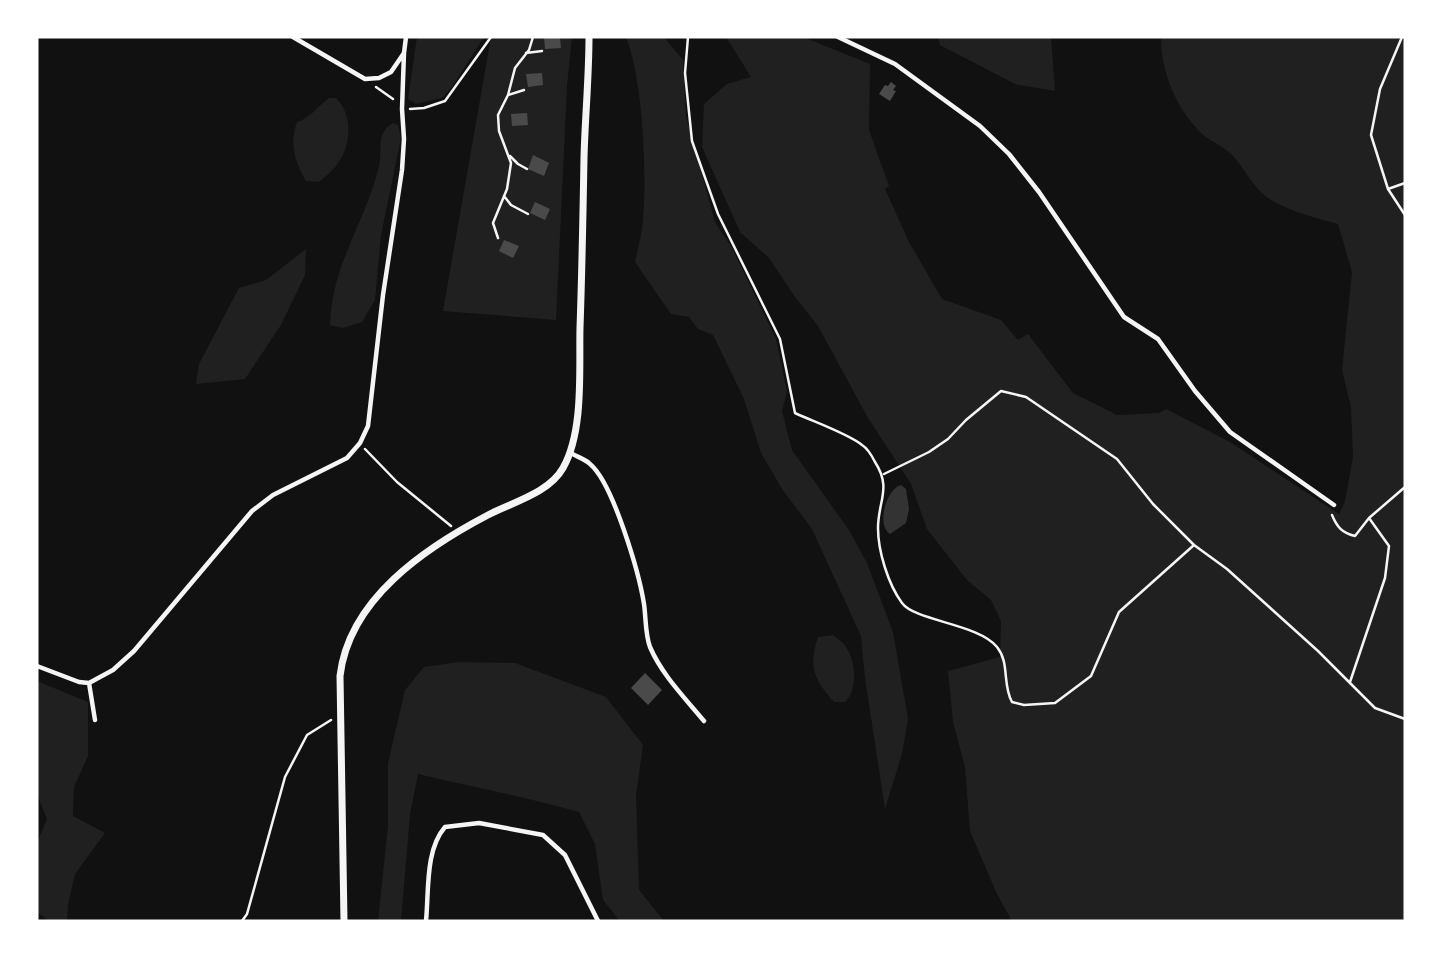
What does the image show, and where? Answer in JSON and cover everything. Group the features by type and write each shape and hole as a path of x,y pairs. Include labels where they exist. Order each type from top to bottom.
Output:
{"street":[{"path":"344,921 342,663 351,635 395,578 412,563 487,516 549,484 561,472 571,453 576,431 579,372 589,37"}],"lane":[{"path":"293,37 365,79 379,78 391,72 404,53"},
{"path":"37,666 79,682 89,683 113,670 134,651 252,511 273,495 347,458 360,443 368,426 401,170 406,37"},
{"path":"838,37 895,64 980,126 1009,154 1039,191 1124,317 1158,339 1195,391 1230,432 1334,505"},
{"path":"571,453 590,464 602,480 617,511 635,561 649,645 666,674 704,721"},
{"path":"89,683 95,720"},
{"path":"426,921 433,848 437,836 445,827 479,823 543,835 565,855 598,921"}],"path":[{"path":"365,79 402,109 424,108 444,101 491,37"},
{"path":"498,237 493,223 511,176 510,156 497,123 498,115 508,94 515,68 533,37"},
{"path":"688,37 685,73 692,141 718,214 779,340 795,413 863,445 883,475 885,487 878,527 880,544 885,567 902,604 909,611 949,622 995,644 1004,658 1007,693 1012,702 1024,705 1055,703 1091,676 1119,612 1194,545"},
{"path":"1402,37 1380,89 1371,135 1388,189 1405,215"},
{"path":"526,53 542,51"},
{"path":"508,94 524,90"},
{"path":"510,156 527,169"},
{"path":"1388,189 1405,183"},
{"path":"505,196 511,205 528,214"},
{"path":"883,475 929,452 948,439 1001,391 1026,397 1117,459 1153,504 1194,545 1227,569 1375,708 1405,719"},
{"path":"360,443 397,482 459,533"},
{"path":"1334,505 1331,512 1337,526 1345,534 1355,536 1369,518 1405,486"},
{"path":"1350,682 1385,578 1389,546 1369,518"},
{"path":"242,921 247,914 285,777 307,735 342,712"}],"shaded area":[{"path":"417,37 484,37 442,98 416,104 408,99"},
{"path":"491,37 572,37 567,86 556,320 443,311"},
{"path":"626,37 664,37 683,60 686,116 715,222 732,248 776,339 787,392 782,411 792,450 849,530 867,563 893,632 908,719 902,754 885,809 861,636 812,529 782,489 761,453 744,399 713,335 698,329 689,317 671,314 635,262 643,220 644,153 640,101"},
{"path":"726,37 803,37 870,64 869,130 889,186 885,189 909,242 942,299 1001,320 1018,340 1028,334 1073,393 1117,415 1159,413 1166,409 1230,442 1339,514 1345,501 1353,457 1351,407 1342,370 1352,272 1338,224 1299,212 1270,199 1259,190 1229,153 1202,134 1185,113 1172,89 1164,64 1161,37 1405,37 1405,921 1012,921 997,894 970,831 965,767 953,722 948,671 1000,657 1001,621 991,600 967,580 927,529 911,484 868,418 818,326 769,258 740,232 702,147 704,104 727,84 751,77"},
{"path":"938,37 1051,37 1055,91 1015,84 940,45"},
{"path":"329,98 336,98 346,113 348,132 345,150 336,166 319,182 306,181 294,153 293,138 297,122"},
{"path":"393,123 398,125 401,138 381,235 375,300 362,322 343,328 330,325 337,282 379,166 382,137 387,127"},
{"path":"306,249 305,275 281,325 245,379 196,384 199,364 239,288 266,280"},
{"path":"901,485 906,489 909,509 906,523 890,534 883,516 891,493"},
{"path":"833,635 846,647 854,668 854,683 845,702 834,702 818,679 813,665 818,637"},
{"path":"460,662 515,663 606,697 643,745 636,796 639,890 664,921 620,921 603,900 595,844 579,812 418,774 410,814 401,921 378,921 388,826 388,763 405,690 424,667"},
{"path":"37,681 88,702 88,756 74,787 73,816 105,833 75,874 67,921 49,921 37,912 37,843 47,819 37,794"}],"building":[{"path":"544,37 560,37 561,48 545,49"},
{"path":"542,73 543,85 528,87 526,74"},
{"path":"891,82 896,86 893,90 896,91 890,101 879,94 885,85 888,86"},
{"path":"527,113 528,125 512,126 511,114"},
{"path":"533,155 549,163 544,176 528,169"},
{"path":"535,202 550,209 545,220 530,213"},
{"path":"504,240 519,246 513,258 499,251"},
{"path":"645,673 662,690 648,705 631,688"}]}
